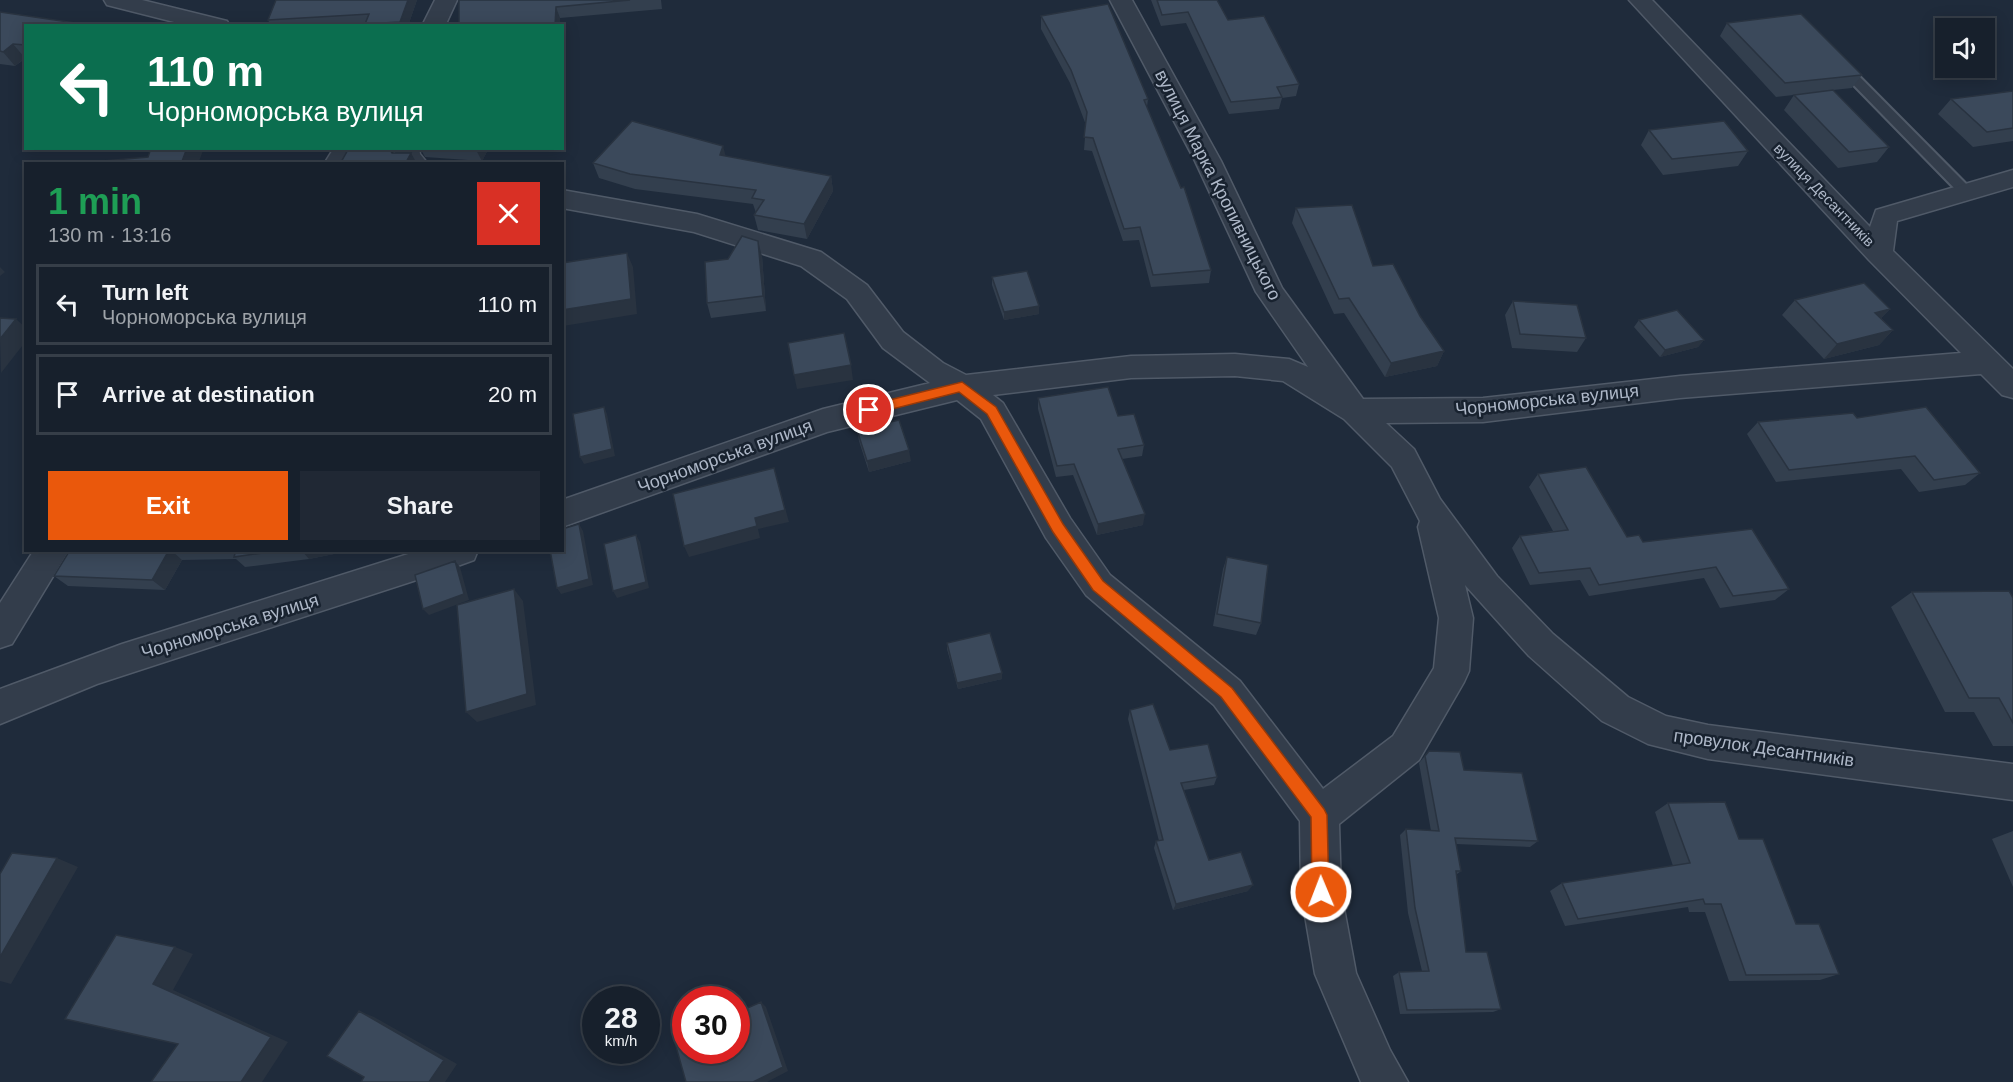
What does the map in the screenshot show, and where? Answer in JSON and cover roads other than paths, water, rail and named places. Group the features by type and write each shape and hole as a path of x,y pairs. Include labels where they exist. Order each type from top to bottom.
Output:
{"street":[{"path":"116,0 211,24"},
{"path":"434,24 446,0"},
{"name":"вулиця Марка Кропивницького","path":"1121,0 1208,161 1270,292 1355,411 1403,458 1429,508"},
{"name":"вулиця Десантників","path":"1640,0 1879,252 2013,387"},
{"path":"1879,252 1884,216 1965,190 2013,178"},
{"path":"564,199 697,223 811,259 857,292 893,340 933,371 962,387 992,411 1058,528 1098,585 1227,693 1319,815 1321,892 1336,974 1376,1065 1386,1082"},
{"path":"1235,365 1270,352 1283,343 1292,323"},
{"name":"Чорноморська вулиця","path":"564,513 823,421 962,387 1131,367 1235,365 1289,370 1355,411 1483,410 1680,387 1988,362"},
{"path":"1319,815 1406,748 1450,671 1456,618 1429,508"},
{"name":"провулок Десантників","path":"1429,508 1485,586 1541,645 1615,709 1661,732 1708,742 2013,782"},
{"path":"0,633 52,552"},
{"name":"Чорноморська вулиця","path":"0,707 30,692 107,664 392,576 457,552"}],"lane":[{"path":"1837,61 1965,190"}]}
